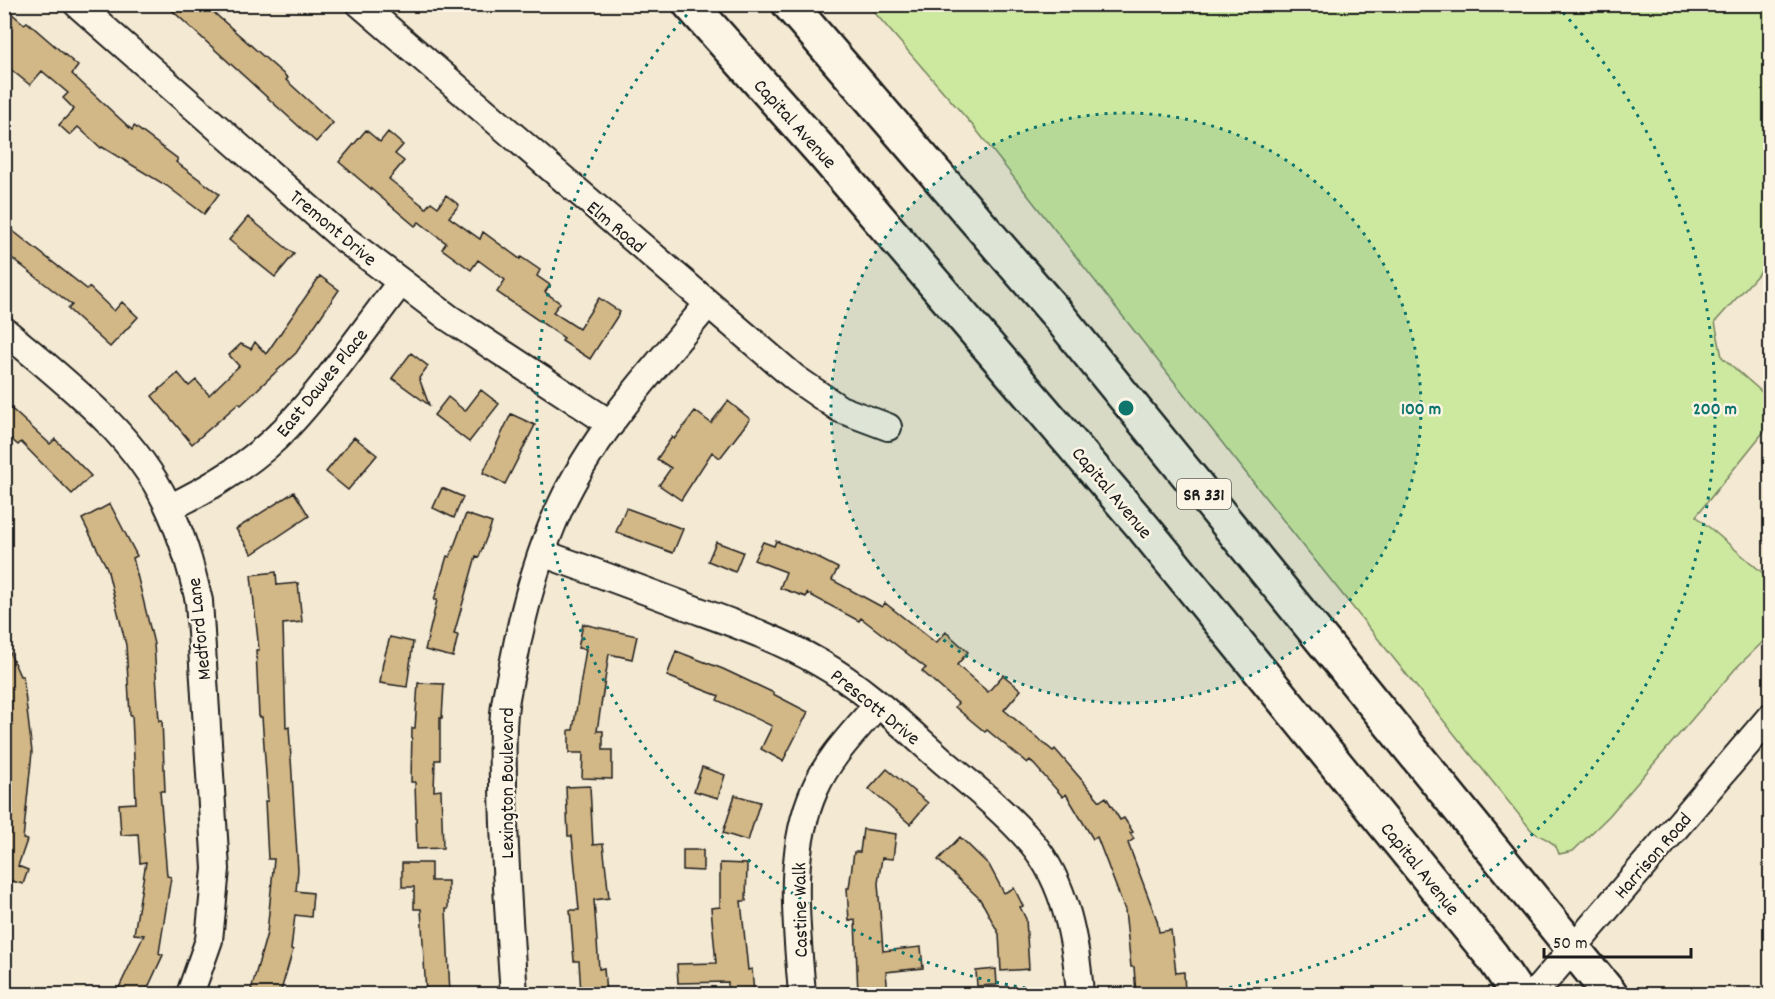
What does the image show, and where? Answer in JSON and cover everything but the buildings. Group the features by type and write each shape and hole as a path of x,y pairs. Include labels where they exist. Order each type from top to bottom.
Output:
{"highway":[{"name":"Capital Avenue","path":"690,4 829,160 1143,527 1492,956 1518,994"},
{"name":"SR 331","path":"789,4 1057,314 1610,994"}],"street":[{"name":"Tremont Drive","path":"77,4 344,238 458,324 611,424"},
{"name":"Elm Road","path":"360,4 795,378 840,409 888,427"},
{"name":"East Dawes Place","path":"169,508 187,500 228,475 260,452 286,428 401,282"},
{"name":"Lexington Boulevard","path":"514,994 504,844 505,705 525,605 561,504 582,468 611,424 652,370 708,304"},
{"name":"Medford Lane","path":"4,330 119,433 142,464 169,508 191,565 199,602 216,880 209,940 190,994"},
{"name":"Prescott Drive","path":"542,553 766,635 822,664 878,704 998,809 1032,843 1062,898 1077,962 1080,994"},
{"name":"Castine Walk","path":"802,994 796,878 804,819 815,789 834,757 878,704"},
{"name":"Harrison Road","path":"1534,994 1770,717"}],"green space":[{"path":"868,5 1770,5 1770,261 1715,322 1722,357 1770,399 1770,424 1696,516 1764,574 1770,568 1770,635 1736,668 1609,816 1573,851 1559,854 1552,843 1532,831 1294,534 974,127"}]}
